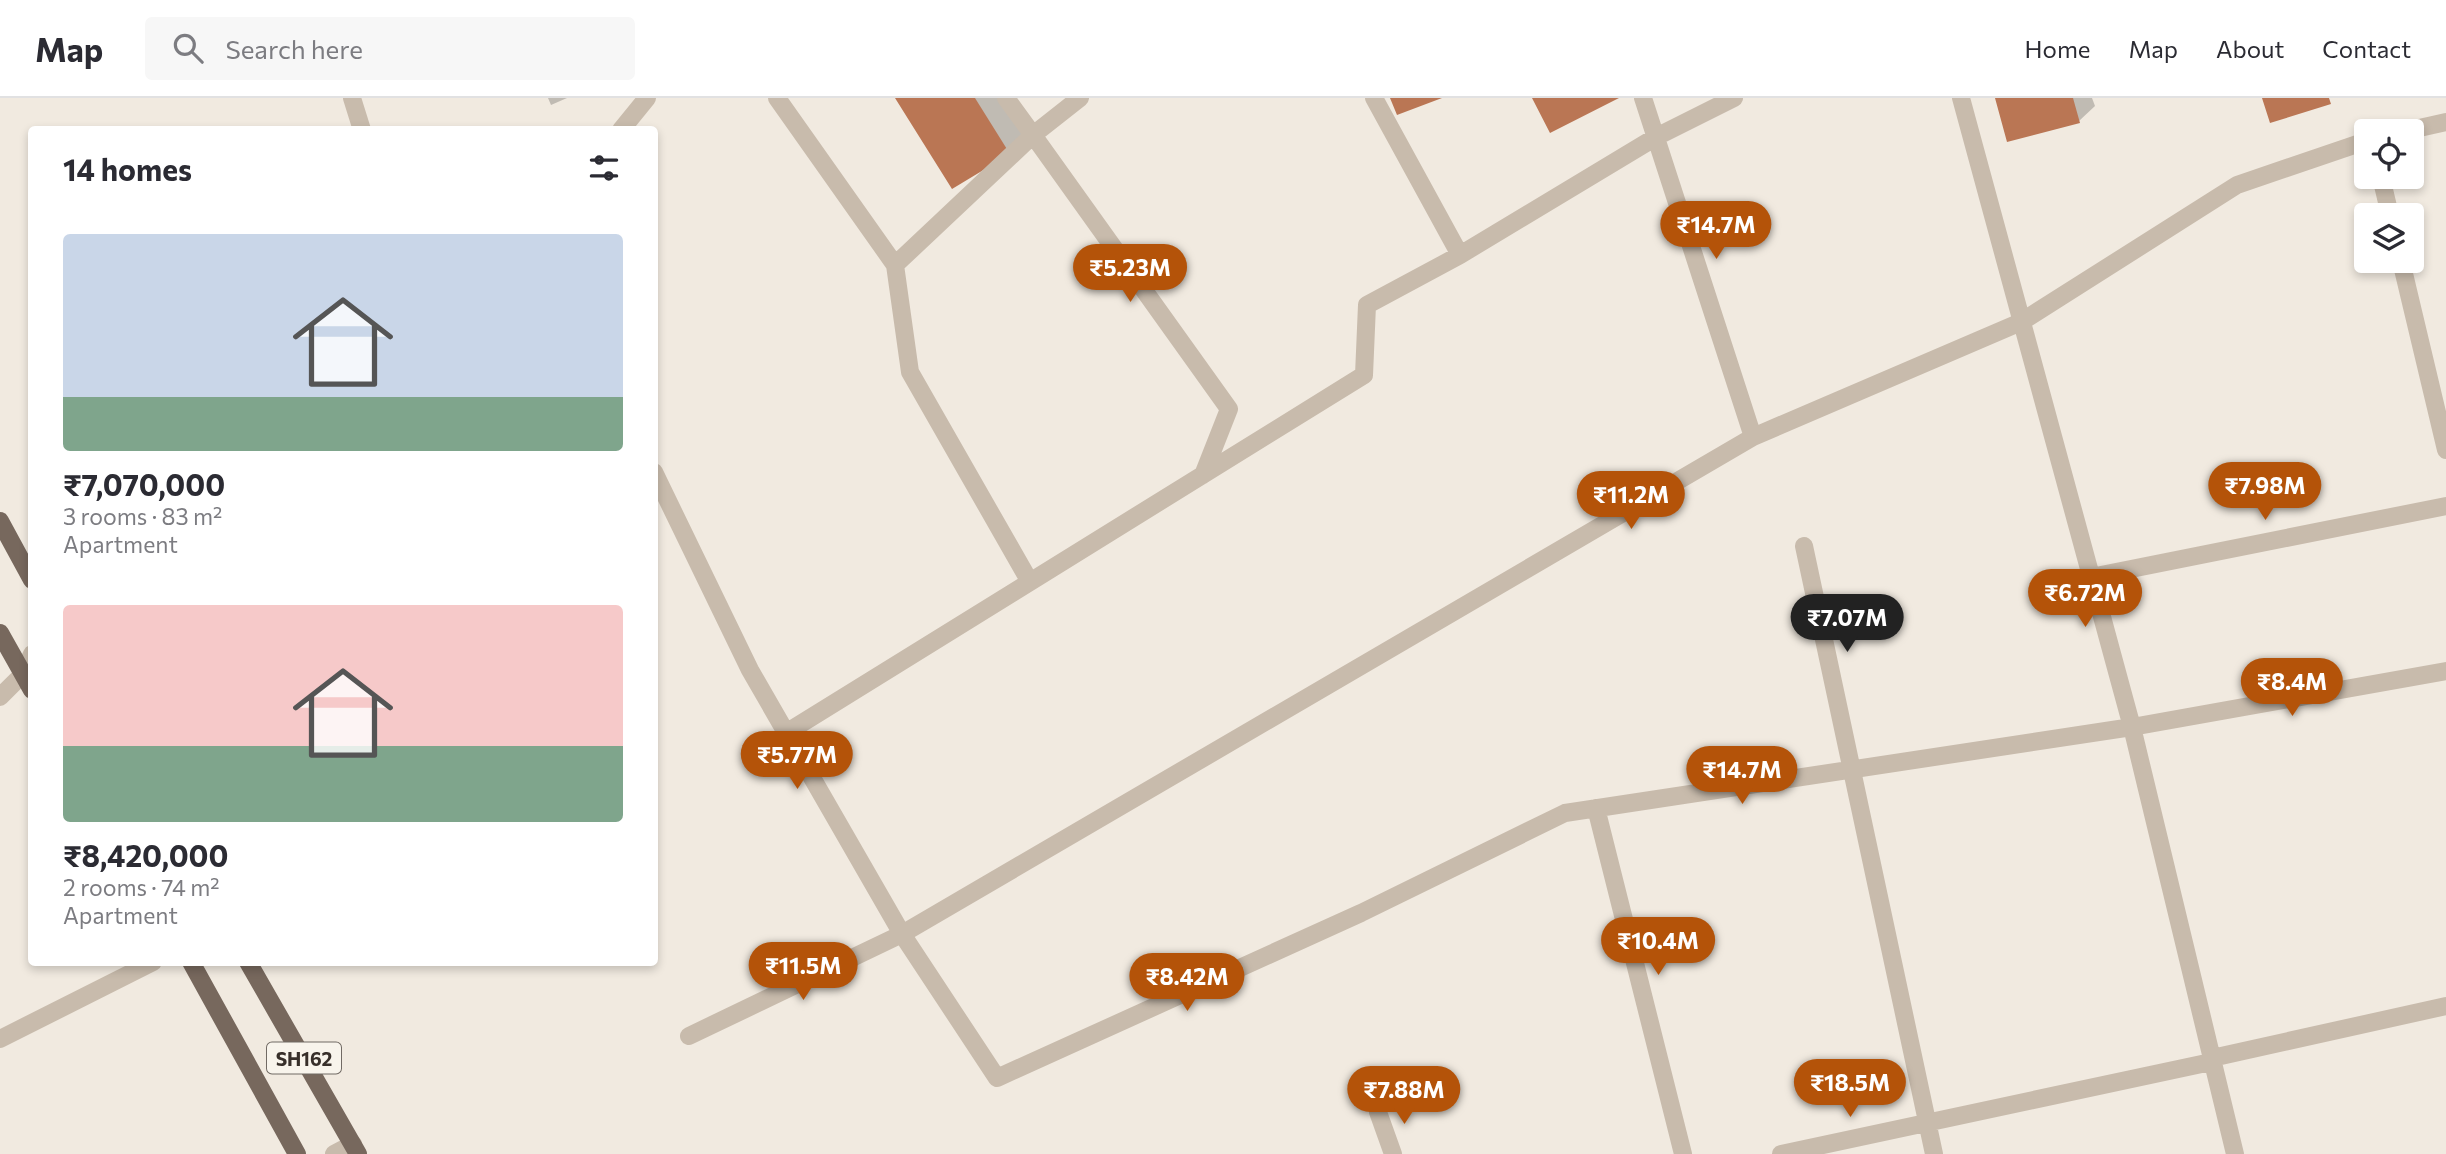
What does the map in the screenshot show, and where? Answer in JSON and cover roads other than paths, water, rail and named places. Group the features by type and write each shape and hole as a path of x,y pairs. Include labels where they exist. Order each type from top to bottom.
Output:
{"main road":[{"path":"0,521 28,573"},
{"path":"0,634 27,683"},
{"name":"SH162","path":"193,966 297,1154"},
{"name":"SH162","path":"250,966 356,1149"}],"street":[{"path":"352,98 361,126"},
{"path":"624,126 647,98"},
{"path":"777,98 895,265 910,372 1030,582"},
{"path":"1006,98 1229,409 1203,475"},
{"path":"895,265 1033,135 1080,98"},
{"path":"1374,98 1460,255"},
{"path":"1643,98 1753,437"},
{"path":"786,733 1364,375 1367,305 1460,255 1656,137 1734,98"},
{"path":"1961,98 2132,727 2235,1154"},
{"path":"2424,127 2446,122"},
{"path":"689,1036 902,934 1753,437 2021,322 2237,185 2354,145"},
{"path":"2404,273 2446,450"},
{"path":"658,480 750,670 902,934 997,1078 1361,913 1565,813 2132,727 2446,671"},
{"path":"2091,577 2446,506"},
{"path":"1804,547 1934,1154"},
{"path":"0,697 27,683"},
{"path":"1596,808 1683,1154"},
{"path":"0,1039 145,966"},
{"path":"1781,1154 2211,1062 2212,1058 2446,1006"},
{"path":"1378,1112 1393,1154"},
{"path":"334,1154 356,1149"}]}
